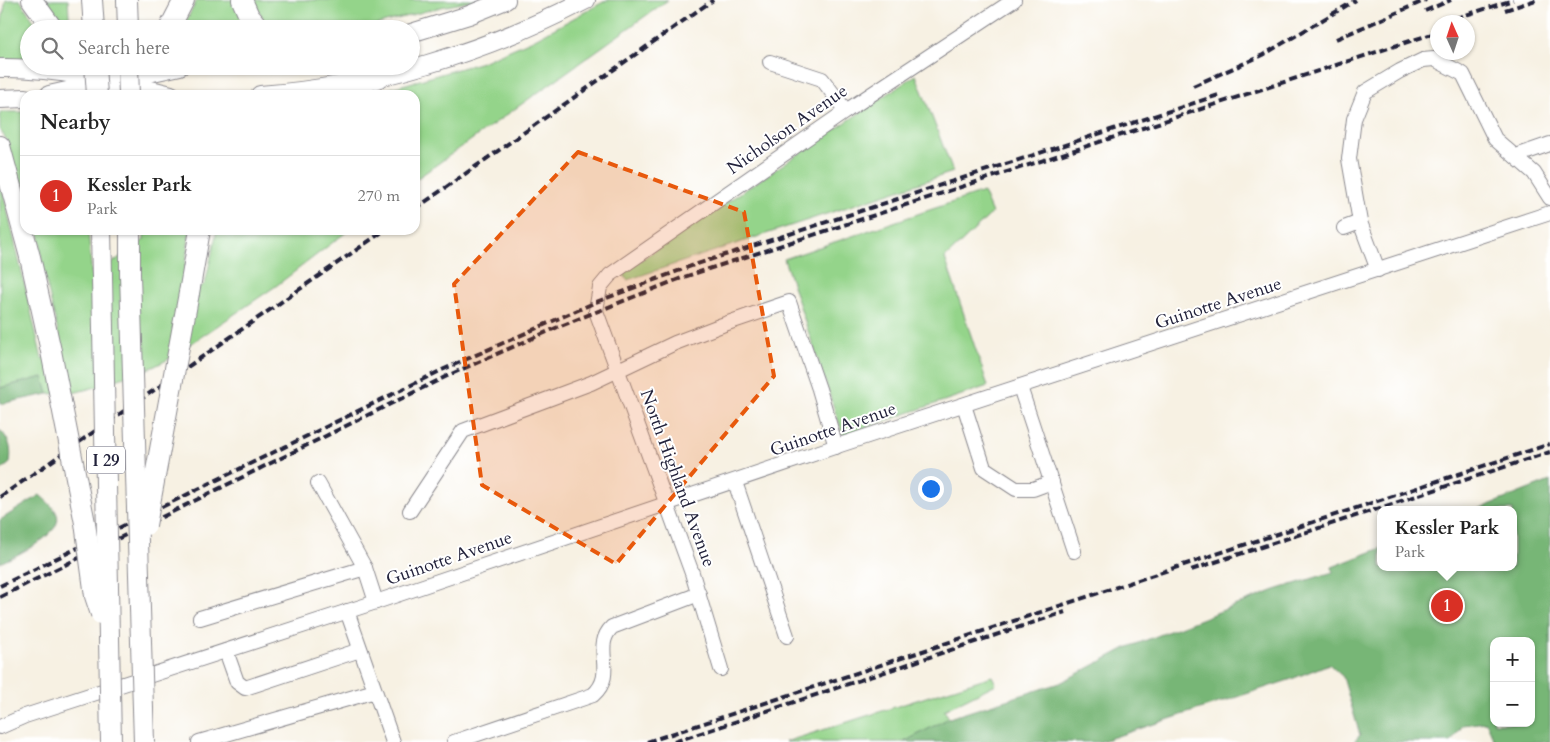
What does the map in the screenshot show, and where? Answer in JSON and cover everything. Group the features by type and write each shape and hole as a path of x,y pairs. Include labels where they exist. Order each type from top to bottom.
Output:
{"highway":[{"path":"32,0 46,20"},
{"path":"174,20 184,0"},
{"path":"242,0 252,20"},
{"path":"96,75 97,90"},
{"path":"105,75 122,90"},
{"path":"102,90 117,75"},
{"path":"127,90 128,75"},
{"path":"343,90 379,77"},
{"path":"0,146 20,220"},
{"path":"24,235 51,351 85,523 95,596 109,642"},
{"path":"29,235 30,257"},
{"name":"I 29","path":"101,235 111,742"},
{"name":"I 29","path":"130,235 144,742"},
{"path":"139,561 199,235"}],"main road":[{"path":"420,30 469,15 506,0"},
{"path":"420,64 509,35 586,0"},
{"path":"0,68 20,68"},
{"path":"74,75 111,80 151,90"},
{"path":"70,90 136,75"},
{"path":"301,90 334,86 386,75"},
{"path":"0,99 20,98"}],"street":[{"name":"Nicholson Avenue","path":"596,302 600,287 610,275 998,4 1014,0"},
{"path":"1378,270 1360,222 1348,159 1354,120 1365,92 1423,60 1434,58 1463,74 1495,139 1534,173 1550,198"},
{"path":"770,62 822,79 846,111"},
{"path":"1516,156 1550,144"},
{"name":"Guinotte Avenue","path":"0,727 25,716 376,602 964,405 1550,213"},
{"path":"1344,228 1360,222"},
{"name":"North Highland Avenue","path":"596,302 596,311 668,504 699,594 721,669"},
{"path":"410,511 463,431 619,371 683,340 789,302 819,389 836,448"},
{"path":"1020,387 1074,551"},
{"path":"964,405 984,468 1016,489 1033,489 1052,482"},
{"path":"735,482 787,636"},
{"path":"318,483 365,568 376,602"},
{"path":"200,618 365,568"},
{"path":"454,742 593,695 604,680 602,644 606,633 612,627 699,594"},
{"path":"348,611 360,650 394,742"},
{"path":"226,651 237,682 245,688 360,650"},
{"path":"199,742 375,691"}],"highlighted area":[{"path":"578,152 744,212 774,376 616,564 482,485 454,284"}],"green space":[{"path":"6,0 20,0 33,20 20,20 20,60 0,60 0,31"},
{"path":"45,0 68,0 69,17 65,20 59,20"},
{"path":"197,0 235,0 247,20 187,20"},
{"path":"253,0 479,0 441,7 393,20 263,19"},
{"path":"607,0 668,0 420,176 420,90 385,90 482,62 533,40"},
{"path":"916,75 953,172 627,280 623,272"},
{"path":"0,112 20,112 20,187 6,139 0,130"},
{"path":"0,179 42,359 61,345 42,264 39,235 88,235 92,277 144,240 144,235 189,235 181,297 205,284 216,235 342,235 276,286 167,360 153,367 73,393 48,394 43,377 0,388"},
{"path":"983,192 992,213 945,258 988,386 843,435 784,259"},
{"path":"43,377 48,394 0,404 0,388"},
{"path":"0,430 10,445 11,453 10,463 0,471"},
{"path":"1550,481 1550,742 1495,742 1486,722 1463,725 1451,742 1354,742 1360,735 1343,677 1329,664 1289,680 1099,742 904,742 949,718 1060,683 1126,648 1275,590 1333,572 1332,567 1377,550 1377,571 1517,571 1517,506 1486,506"},
{"path":"40,495 56,512 58,520 54,528 48,536 38,543 0,563 0,520"},
{"path":"992,676 996,684 944,710 949,718 904,742 785,742"}],"railway":[{"path":"420,205 713,0"},
{"path":"1193,86 1263,55 1356,0"},
{"path":"1336,39 1426,0"},
{"path":"1425,11 1451,0"},
{"path":"1466,15 1513,0"},
{"path":"1505,10 1536,0"},
{"path":"0,597 449,375 558,327 684,277 1430,35"},
{"path":"0,586 442,370 596,302 694,265 1222,94"},
{"path":"0,497 378,235"},
{"path":"647,742 1550,444"},
{"path":"1386,506 1550,452"},
{"path":"1191,570 1377,509"},
{"path":"674,742 1065,612"}],"place":[{"name":"Kessler Park","path":"1447,606"}]}
